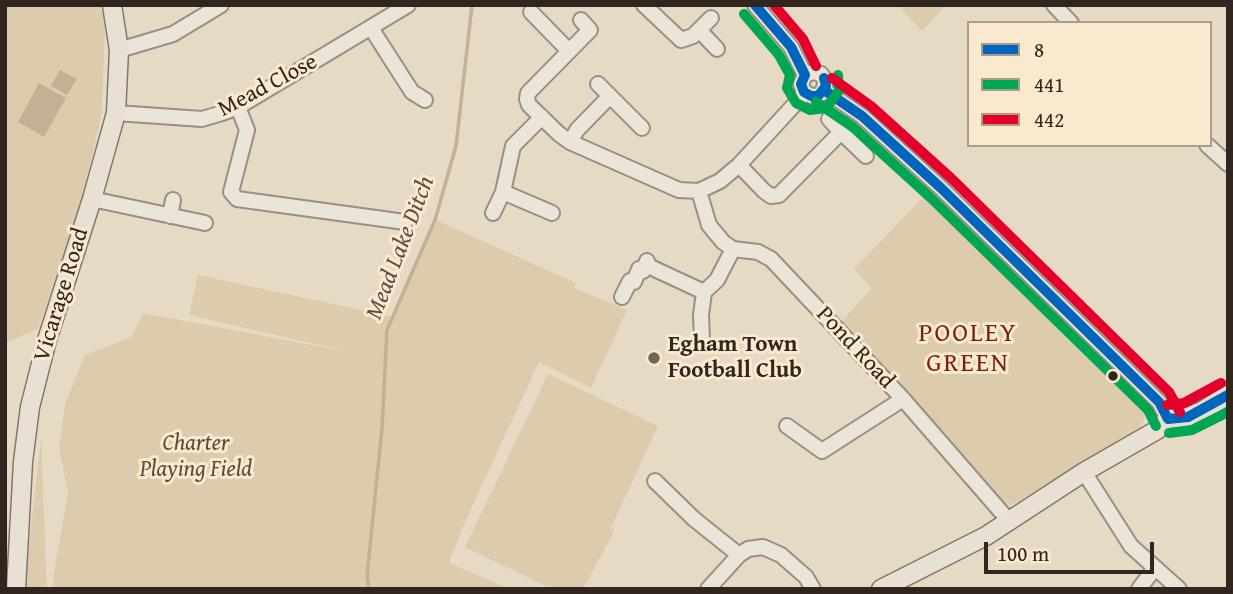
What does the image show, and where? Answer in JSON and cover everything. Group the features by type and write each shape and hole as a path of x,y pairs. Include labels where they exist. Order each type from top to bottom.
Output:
{"main road":[{"name":"Vicarage Road","path":"16,589 23,462 30,407 47,340 116,113 118,50 112,5"},
{"path":"881,589 960,551 1010,522 1084,472 1157,430 1168,419 1188,417 1228,396"}],"street":[{"path":"118,50 173,34 221,5"},
{"path":"644,5 681,40 693,36 711,18"},
{"path":"755,5 790,47 805,75"},
{"path":"1055,5 1070,21"},
{"name":"Mead Close","path":"116,113 202,119 238,107 371,28 415,8"},
{"path":"531,12 569,51"},
{"path":"581,20 590,30 528,93 529,105 558,134 570,142 679,190 699,191 720,181 739,165 805,93"},
{"path":"371,28 412,92 425,100"},
{"path":"699,30 717,49"},
{"path":"813,72 821,74 826,82 824,90 814,97 805,93 801,84 805,75 813,72"},
{"path":"598,84 642,128"},
{"path":"824,90 862,116 941,188 1164,407 1168,419"},
{"path":"570,142 610,96"},
{"path":"238,107 247,131 231,192 237,199 405,222"},
{"path":"493,213 503,192 513,146 542,117"},
{"path":"829,120 866,156"},
{"path":"739,165 764,191 771,196 779,195 842,132"},
{"path":"1209,147 1228,164"},
{"path":"699,191 709,225 723,242 733,249 717,280 704,292 702,339"},
{"path":"503,192 552,213"},
{"path":"92,199 205,223"},
{"path":"170,216 173,200"},
{"name":"Pond Road","path":"733,249 758,252 771,260 903,399 1010,522"},
{"path":"622,297 630,281 634,282 639,269 643,271 647,262 704,292"},
{"path":"787,426 822,451 903,399"},
{"path":"1084,472 1125,537 1154,569 1179,589"},
{"path":"655,481 694,519 739,555"},
{"path":"708,589 739,555 748,549 763,547 772,550 806,577 813,589"},
{"path":"1139,589 1154,569"}],"green space":[{"path":"5,5 100,5 105,23 102,112 83,196 38,329 5,343"},
{"path":"897,5 946,5 922,31"},
{"path":"916,179 1143,399 1144,421 1137,430 1012,505 1006,504 839,324 872,288 854,269 926,194 914,182"},
{"name":"Charter Playing Field","path":"436,220 576,283 574,288 627,310 591,388 539,362 465,522 449,563 510,589 53,589 68,493 59,448 65,404 85,355 131,337 143,313 349,352 189,315 198,275 394,317"},
{"path":"548,374 658,426 611,528 615,530 583,589 552,589 465,547"},
{"path":"41,438 47,589 24,589"}],"shaded area":[{"path":"60,70 77,79 67,95 51,86"},
{"path":"39,83 66,98 44,137 18,122"}],"waterway":[{"name":"Mead Lake Ditch","path":"369,589 367,576 382,428 387,330 435,220 456,146 472,5"}],"transit line":[{"name":"8","path":"755,5 791,47 805,75 801,84 804,92 818,96 826,86 824,78"},
{"name":"442","path":"774,5 803,39 816,66"},
{"name":"441","path":"744,14 779,55 790,75 787,88 796,103 810,110 826,108 839,91 838,75"},
{"name":"442","path":"832,78 871,106 951,178 1169,392 1180,412"},
{"name":"8","path":"824,90 862,116 941,188 1159,402 1168,419"},
{"name":"441","path":"816,102 853,127 931,198 1148,410 1156,426"},
{"name":"442","path":"1167,405 1184,403 1221,383"},
{"name":"8","path":"1168,419 1188,417 1228,395"},
{"name":"441","path":"1169,433 1192,430 1228,412"}],"place":[{"name":"Egham Town Football Club","path":"654,358"}],"district":[{"name":"POOLEY GREEN","path":"968,349"}]}
